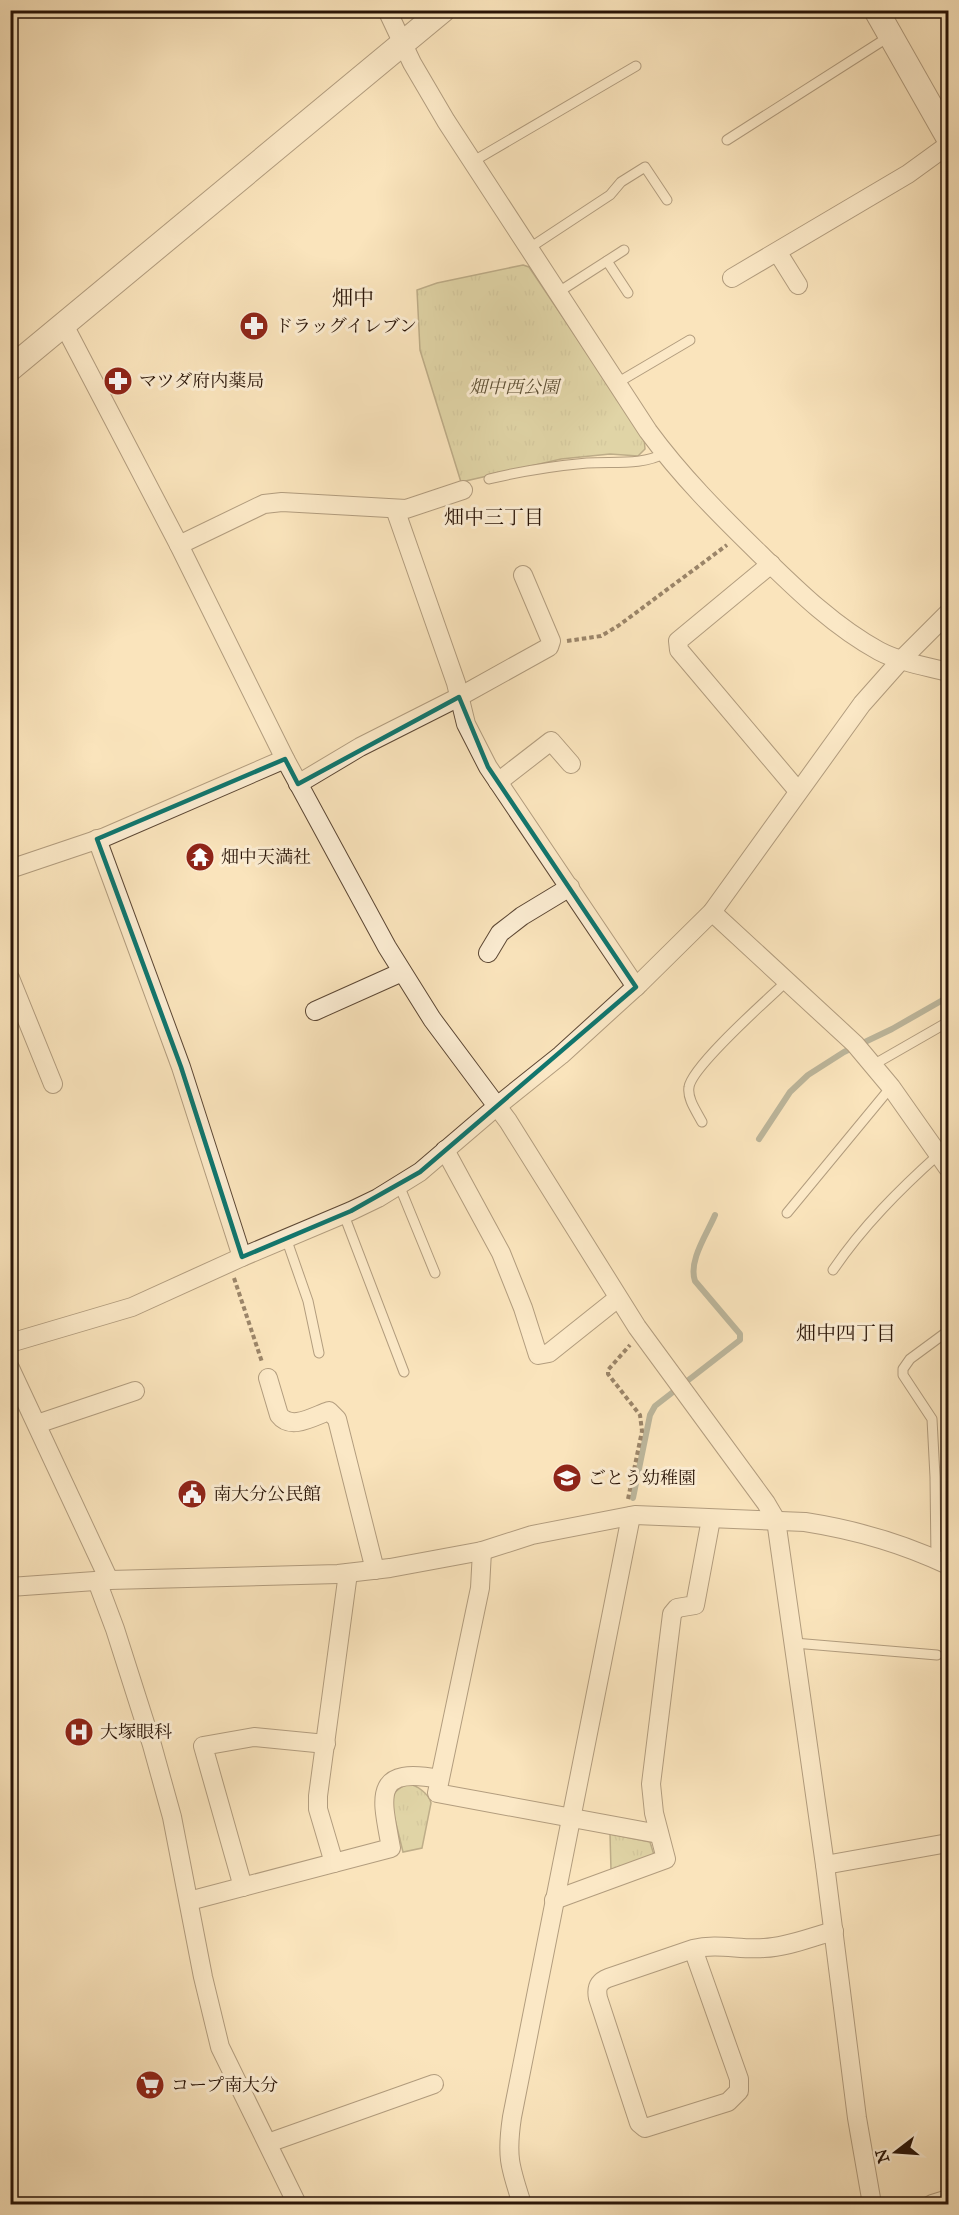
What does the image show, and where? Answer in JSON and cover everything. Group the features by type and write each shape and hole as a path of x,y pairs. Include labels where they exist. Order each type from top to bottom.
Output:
{"street":[{"path":"387,10 446,122 528,249 665,453 701,496 828,616 879,651 901,660 948,672"},
{"path":"10,369 443,10"},
{"path":"876,10 948,137"},
{"path":"732,278 778,253 908,174 948,145"},
{"path":"778,253 798,285"},
{"path":"64,325 179,545 298,784 402,972 432,1019 496,1107 554,1193 641,1333 766,1503 776,1520 834,1931 867,2203"},
{"path":"179,545 264,504 282,502 395,509 416,506 463,490"},
{"path":"395,509 456,683 466,724 488,767 636,987"},
{"path":"771,564 678,641 679,650 798,791"},
{"path":"298,784 360,747 459,697 549,647 551,641 523,575"},
{"path":"10,1343 132,1307 286,1238 344,1215 420,1172 561,1055 636,987 712,912 862,704 901,660 948,613"},
{"path":"498,782 551,741 571,764"},
{"path":"10,869 98,839 285,759"},
{"path":"98,839 181,1067 236,1260"},
{"path":"488,953 500,933 522,916 570,887"},
{"path":"712,912 855,1044 945,1157"},
{"path":"315,1011 402,972"},
{"path":"10,978 53,1084"},
{"path":"445,1150 501,1253 523,1308 538,1355 549,1353 618,1298"},
{"path":"10,1368 37,1424 103,1580 115,1629 172,1817 203,1977 220,2047 297,2205"},
{"path":"268,1378 279,1416 283,1420 293,1423 329,1411 337,1419 375,1570"},
{"path":"37,1424 135,1391"},
{"path":"10,1587 103,1580 348,1573 375,1570 482,1551 532,1535 628,1516 805,1522 871,1534 909,1547 942,1562"},
{"path":"522,2205 509,2165 508,2145 628,1516"},
{"path":"554,1900 666,1859 659,1834 651,1784 672,1614 677,1608 693,1606 697,1602 711,1519"},
{"path":"482,1551 480,1588 436,1792 659,1834"},
{"path":"334,1863 318,1809 318,1796 348,1573"},
{"path":"243,1887 203,1746 254,1737 326,1744"},
{"path":"189,1901 391,1848 383,1801 385,1793 394,1780 413,1775 439,1779"},
{"path":"825,1865 948,1843"},
{"path":"693,1949 739,2079 739,2091 728,2102 645,2128 639,2123 598,1998 598,1985 608,1978 693,1949 721,1946 770,1948 834,1931"},
{"path":"268,2143 434,2085"},
{"path":"932,2205 948,2199"}],"lane":[{"path":"727,140 890,36"},
{"path":"472,162 636,66"},
{"path":"528,249 610,195 621,182 645,167 667,200"},
{"path":"557,293 624,250"},
{"path":"607,261 628,293"},
{"path":"617,383 690,340"},
{"path":"489,479 539,468 649,461 665,453"},
{"path":"702,1122 689,1096 689,1087 693,1077 706,1061 787,981"},
{"path":"873,1065 948,1022"},
{"path":"787,1213 891,1087"},
{"path":"833,1270 878,1212 945,1157"},
{"path":"399,1185 435,1273"},
{"path":"344,1215 404,1372"},
{"path":"286,1238 308,1301 319,1353"},
{"path":"942,1562 932,1419 903,1375 903,1369 910,1359 948,1331"},
{"path":"794,1643 937,1656"}],"path":[{"path":"549,647 581,638 601,636 618,626 719,553 740,534"},
{"path":"236,1260 268,1378"},
{"path":"628,1516 642,1424 640,1415 608,1374 608,1370 641,1333"}],"highlighted area":[{"path":"459,697 488,767 636,987 420,1172 351,1211 242,1257 181,1067 97,839 285,759 298,784"}],"green space":[{"name":"畑中西公園","path":"523,265 529,267 644,438 645,449 638,456 610,454 561,459 461,482 420,350 417,290 437,283"},
{"path":"408,1784 422,1790 431,1803 422,1848 403,1852 391,1803 397,1791"},
{"path":"610,1834 650,1842 654,1855 611,1870"}],"waterway":[{"path":"759,1139 790,1092 808,1075 844,1052 892,1029 948,997"},
{"path":"633,1498 650,1415 655,1406 740,1340 740,1334 695,1281 696,1256 715,1215"}],"place":[{"name":"ドラッグイレブン","path":"254,326"},
{"name":"マツダ府内薬局","path":"118,381"},
{"name":"畑中天満社","path":"200,857"},
{"name":"ごとう幼稚園","path":"567,1478"},
{"name":"南大分公民館","path":"192,1494"},
{"name":"大塚眼科","path":"79,1732"},
{"name":"コープ南大分","path":"150,2085"}],"district":[{"name":"畑中","path":"353,298"},
{"name":"畑中三丁目","path":"494,517"},
{"name":"畑中四丁目","path":"846,1333"}]}
